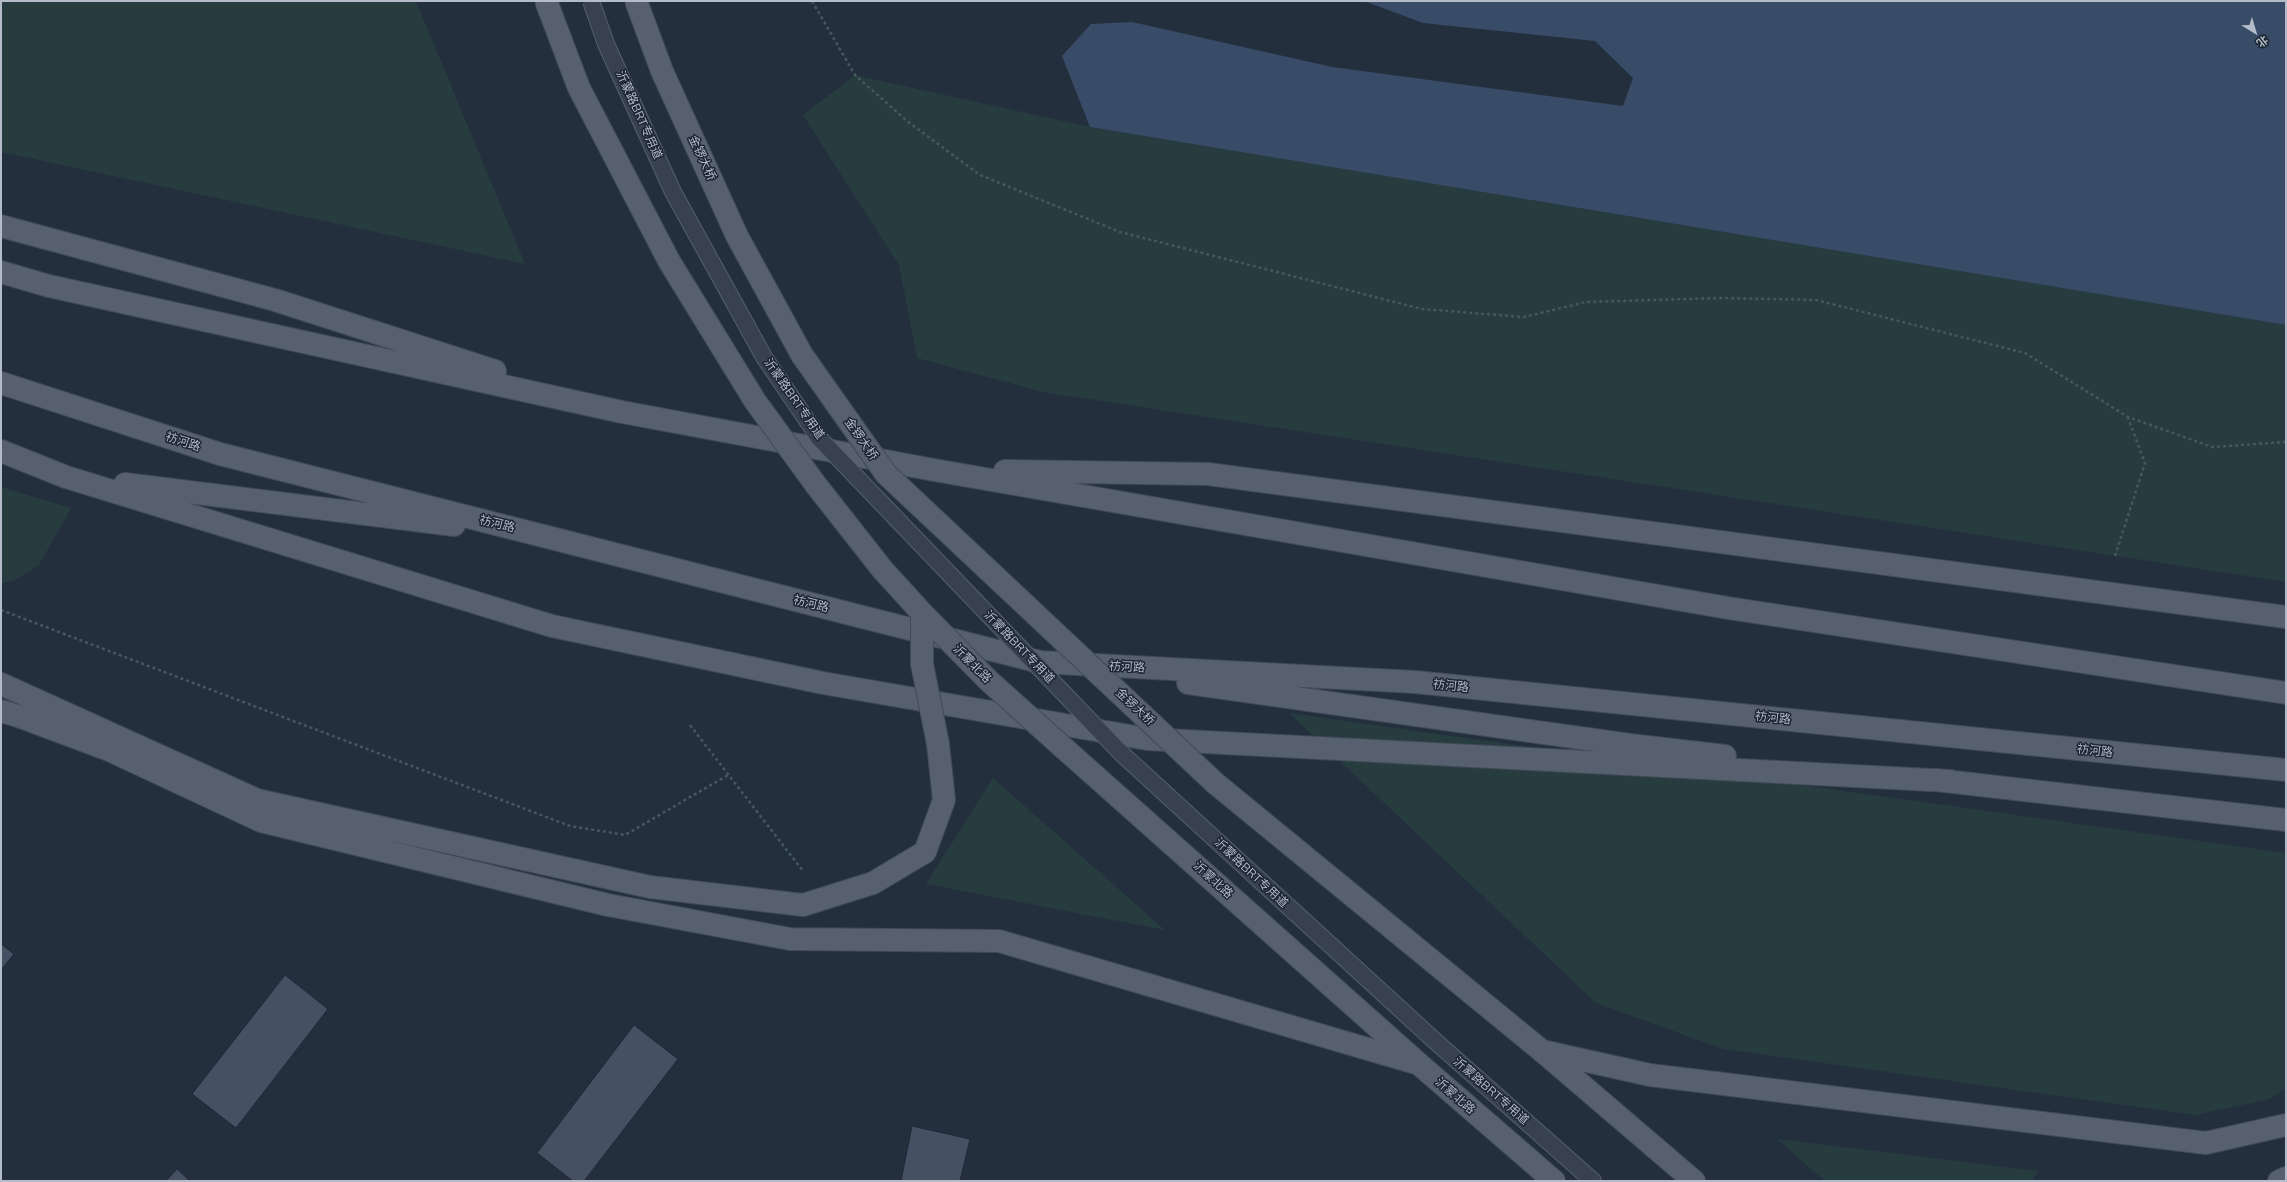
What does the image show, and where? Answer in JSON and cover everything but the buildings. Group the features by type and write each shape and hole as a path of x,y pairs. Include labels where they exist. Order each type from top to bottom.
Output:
{"main road":[{"name":"沂蒙北路","path":"546,1 579,88 669,261 755,400 816,485 882,568 922,613 989,681 1418,1064 1554,1181"},
{"name":"金锣大桥","path":"636,1 662,71 738,236 802,354 886,474 1215,782 1542,1051"},
{"path":"1,226 275,300 622,412"},
{"path":"1,272 65,289 622,412 934,470 1728,608 2286,693"},
{"name":"祊河路","path":"1,383 220,454 1040,662 1415,682 2286,770"},
{"path":"1,450 66,477 552,626 823,683 1147,739 1950,781"},
{"path":"934,470 1208,474 2286,617"},
{"path":"66,477 547,537"},
{"path":"1,684 257,800 650,887 803,905 874,883 925,852 944,800 938,744 922,664 922,613"},
{"path":"1040,662 1630,745 2286,820"},
{"path":"1,711 109,750 261,821 608,905 790,939 999,941 1418,1064"},
{"path":"1542,1051 1650,1075 2206,1143 2286,1125"},
{"path":"1542,1051 1694,1181"},
{"path":"2279,1181 2286,1178"}],"lane":[{"name":"沂蒙路BRT专用道","path":"591,1 606,44 673,192 764,357 819,438 1121,753 1435,1041 1593,1181"}],"path":[{"path":"812,1 855,75 907,121 980,175 1120,232 1422,310 1524,317 1586,302 1722,298 1816,300 2025,353 2128,417 2212,447 2286,442"},
{"path":"2115,556 2145,462 2128,417"},
{"path":"1,610 570,826 626,835 728,775"},
{"path":"690,725 806,875"}],"green space":[{"path":"1,1 416,1 525,264 1,152"},
{"path":"855,75 1090,127 2286,325 2286,582 1043,392 917,358 899,265 803,115"},
{"path":"1,487 71,508 39,565 14,581 1,583"},
{"path":"1289,713 2286,853 2286,1088 2270,1099 2195,1115 1723,1049 1596,1003"},
{"path":"993,778 1165,930 926,884"},
{"path":"1777,1139 2039,1171 2032,1181 1825,1181"}],"water":[{"path":"1364,1 2286,1 2286,325 1090,127 1062,56 1091,24 1132,22 1332,67 1623,106 1633,78 1595,41 1423,23"}]}
